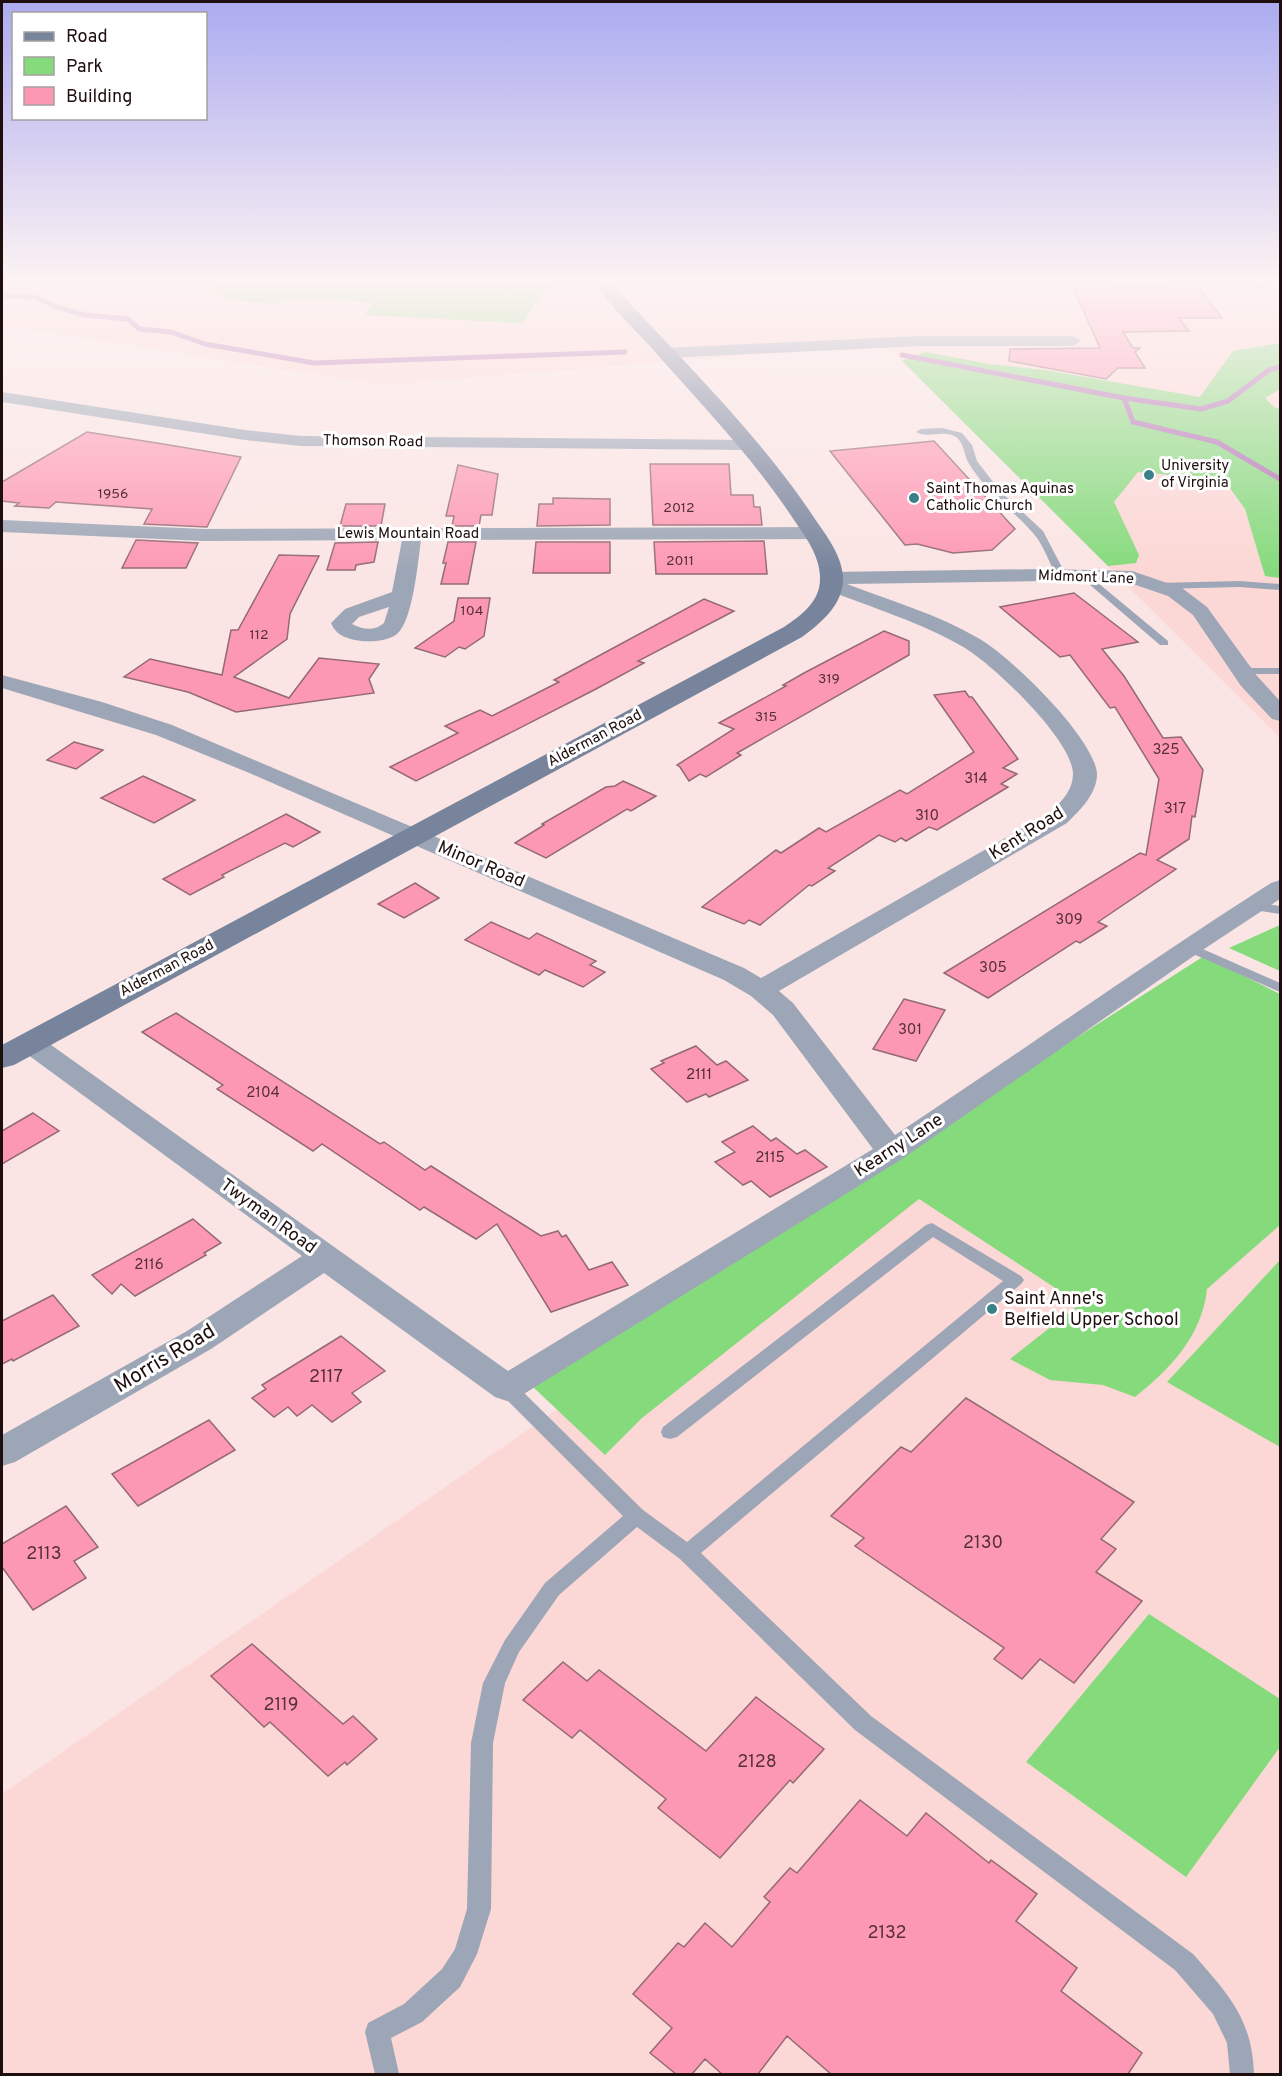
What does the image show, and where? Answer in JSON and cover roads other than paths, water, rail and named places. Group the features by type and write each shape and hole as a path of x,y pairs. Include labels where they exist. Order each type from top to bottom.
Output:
{"main road":[{"path":"689,379 780,482 814,533 830,565 832,582"},
{"name":"Alderman Road","path":"2,1058 793,632 811,619 823,605 832,582"}],"street":[{"name":"Thomson Road","path":"2,397 245,435 301,441 749,445"},
{"name":"Lewis Mountain Road","path":"2,526 193,534 814,533"},
{"path":"401,596 413,534"},
{"name":"Midmont Lane","path":"832,582 1061,575 1132,577 1175,592 1200,611 1265,691"},
{"name":"Kent Road","path":"761,990 1058,818 1073,804 1082,790 1085,771 1081,756 1071,741 1008,670 989,654 945,630 832,582"},
{"name":"Minor Road","path":"2,681 164,730 734,974 761,990 783,1009 891,1152"},
{"name":"Kearny Lane","path":"507,1388 891,1152 1029,1060 1189,947 1267,908 1281,888"},
{"name":"Twyman Road","path":"30,1043 507,1388"},
{"name":"Morris Road","path":"2,1452 199,1340 324,1257"}],"lane":[{"path":"921,432 942,431 959,435 967,444 972,460 997,493 1039,533 1061,575"},
{"path":"1086,576 1164,643"},
{"path":"1158,586 1240,584 1281,587"},
{"path":"1265,691 1281,670"},
{"path":"1189,947 1281,988"},
{"path":"670,1432 932,1229 1015,1280 687,1553"},
{"path":"507,1388 636,1516 687,1553 863,1723 1184,1962 1222,2005 1239,2042 1242,2074"},
{"path":"387,2074 377,2032 413,2013 451,1978 465,1954 478,1909 482,1743 495,1683 512,1646 552,1588 636,1516"}],"waterway":[{"path":"1025,379 1124,398"},
{"path":"1124,398 1201,409 1228,401 1257,379"},
{"path":"1124,398 1133,422 1217,442 1280,479"}],"place":[{"name":"University of Virginia","path":"1149,475"},
{"name":"Saint Thomas Aquinas Catholic Church","path":"914,498"},
{"name":"Saint Anne's Belfield Upper School","path":"992,1309"}]}
